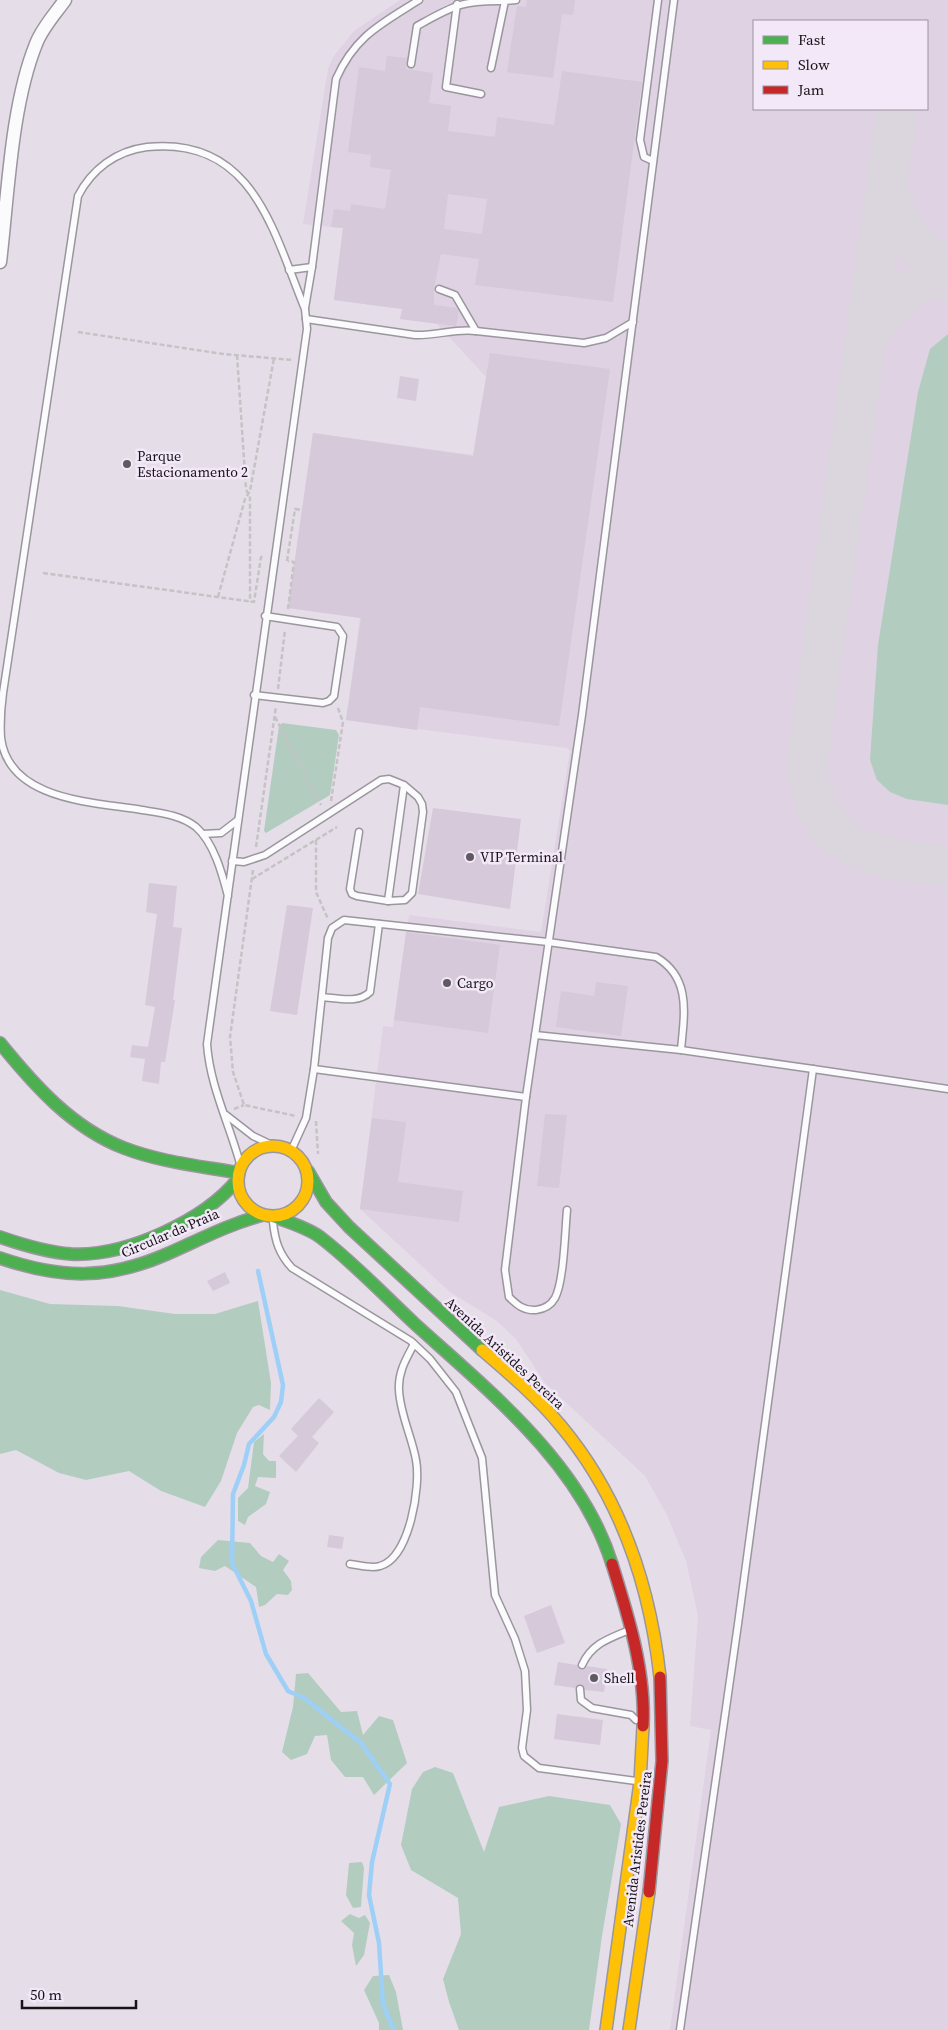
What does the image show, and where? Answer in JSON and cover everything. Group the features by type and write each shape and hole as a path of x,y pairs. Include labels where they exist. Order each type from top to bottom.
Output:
{"main road":[{"path":"0,1043 45,1095 91,1132 114,1144 145,1155 239,1173"},
{"path":"274,1146 291,1151 303,1162 308,1171 309,1181 303,1200 290,1212 268,1216 247,1205 242,1197 239,1173 246,1158 255,1151 274,1146"},
{"name":"Avenida Aristides Pereira","path":"308,1171 326,1202 349,1227 553,1416 599,1480 620,1518 645,1581 658,1639 664,1709 663,1762 658,1826 629,2030"},
{"name":"Circular da Praia","path":"0,1237 51,1253 101,1253 128,1247 159,1234 192,1216 232,1187 239,1173"},
{"name":"Circular da Praia","path":"0,1258 49,1273 73,1276 106,1274 136,1267 228,1224 268,1216"},
{"name":"Avenida Aristides Pereira","path":"268,1216 306,1229 320,1237 514,1414 560,1470 584,1504 606,1545 632,1629 638,1663 643,1727 640,1782 606,2030"}],"street":[{"path":"0,262 17,120 25,78 36,43 65,0"}],"lane":[{"path":"304,309 312,267 336,79 345,58 357,43 373,29 419,0"},
{"path":"411,64 416,26 457,4 477,0 516,0"},
{"path":"653,161 644,157 640,140 658,0"},
{"path":"567,1210 559,1281 555,1299 544,1308 536,1310 522,1308 509,1297 505,1270 526,1097 582,715 674,0"},
{"path":"491,68 505,1"},
{"path":"457,4 446,87 480,94"},
{"path":"228,896 221,872 202,834 186,821 176,816 70,798 38,788 22,777 9,762 1,739 5,683 78,196 94,172 110,159 125,152 157,146 179,147 200,153 230,168 254,192 262,206 289,270 306,319 302,360 254,695 228,896 206,1044 208,1066 224,1112 239,1173"},
{"path":"289,270 312,267"},
{"path":"439,289 455,295 476,331"},
{"path":"306,319 414,335 432,336 459,330 584,343 606,338 633,322"},
{"path":"254,695 323,703 329,701 334,696 343,636 337,626 265,616"},
{"path":"232,861 244,862 265,855 381,780 389,778 404,786 418,797 423,812 412,893 405,900 388,901 352,894 350,889 359,832"},
{"path":"388,901 404,786"},
{"path":"202,834 221,832 238,820"},
{"path":"291,1151 306,1118 314,1068 328,938 332,928 344,920 548,942 656,958 668,964 676,976 682,991 685,1006 681,1050"},
{"path":"322,997 355,1000 366,996 370,992 379,924"},
{"path":"535,1035 681,1050 948,1089"},
{"path":"314,1068 526,1097"},
{"path":"680,2030 740,1614 813,1069"},
{"path":"224,1112 247,1132 274,1146"},
{"path":"268,1216 282,1257 292,1268 414,1344 430,1359 456,1392 482,1458 495,1595 515,1640 525,1671 527,1710 522,1748 524,1756 539,1768 640,1782"},
{"path":"350,1564 380,1567 388,1562 396,1554 402,1542 413,1512 418,1471 399,1390 400,1374 414,1344"},
{"path":"582,1665 588,1653 602,1641 632,1629"},
{"path":"580,1689 582,1700 592,1708 631,1715 643,1727"}],"path":[{"path":"78,332 237,355 302,360"},
{"path":"237,355 246,489 250,498 250,602"},
{"path":"218,597 248,494 274,358"},
{"path":"43,573 246,601"},
{"path":"274,716 322,807 331,802 343,722"},
{"path":"252,879 337,827"},
{"path":"316,840 316,892 332,928"},
{"path":"256,850 263,845"},
{"path":"318,1121 316,1146 320,1161"}],"shaded area":[{"path":"400,0 948,0 948,2030 670,2030 711,1730 690,1726 698,1616 686,1561 666,1513 645,1476 545,1383 516,1339 497,1321 450,1292 360,1209 383,1026 393,1027 409,915 541,932 570,751 567,748 346,720 360,618 288,608 313,433 473,455 482,399 491,400 487,378 437,324 400,319 402,309 334,300 343,228 303,224 328,69 333,57 354,31"}],"green space":[{"path":"948,334 948,805 907,799 890,792 877,780 870,760 878,645 918,392 930,349"},
{"path":"282,723 336,730 339,735 330,795 266,833 264,831 279,726"},
{"path":"0,1290 50,1304 118,1306 175,1314 215,1314 258,1301 271,1383 270,1410 259,1405 253,1407 237,1433 221,1481 205,1507 161,1491 129,1471 86,1480 59,1473 16,1450 0,1454"},
{"path":"264,1434 263,1454 269,1461 276,1461 276,1478 258,1477 255,1486 270,1492 266,1504 248,1517 245,1525 238,1521 238,1498 248,1488 254,1442"},
{"path":"218,1540 250,1543 261,1556 273,1562 279,1554 289,1561 283,1570 291,1581 292,1590 288,1595 277,1594 265,1605 259,1607 256,1587 225,1566 215,1571 199,1568 201,1557"},
{"path":"308,1673 341,1712 357,1711 363,1735 379,1716 393,1720 407,1763 374,1795 363,1777 345,1777 331,1760 327,1735 315,1736 307,1754 291,1760 282,1752 293,1707 296,1674"},
{"path":"435,1767 453,1773 484,1852 499,1807 549,1796 610,1805 621,1824 602,1936 589,2030 459,2030 443,1979 461,1934 458,1898 411,1870 401,1845 412,1789 423,1772"},
{"path":"362,1862 364,1868 361,1907 353,1908 346,1895 349,1863"},
{"path":"350,1914 359,1918 365,1915 370,1923 364,1955 356,1966 352,1945 354,1933 341,1921"},
{"path":"389,1975 396,1992 403,2030 379,2030 379,2023 364,1990 373,1976"}],"building":[{"path":"527,0 575,0 573,15 562,14 553,78 507,72 517,6 526,7"},
{"path":"387,56 407,58 406,69 433,73 429,103 451,106 448,131 495,137 497,117 554,125 562,71 642,82 613,302 475,285 479,259 441,254 434,288 434,305 457,308 459,311 456,326 400,319 402,309 334,300 343,228 331,227 334,209 350,211 351,204 385,209 391,170 370,167 371,155 348,152 359,67 385,71","holes":["448,194 487,199 482,234 444,229"]},
{"path":"490,353 610,369 559,726 420,707 417,730 346,720 361,618 288,608 313,433 473,456"},
{"path":"400,376 419,379 416,401 397,398"},
{"name":"VIP Terminal","path":"433,808 521,819 510,909 418,894"},
{"path":"149,883 177,886 173,927 182,928 173,1000 175,1000 165,1062 161,1062 159,1084 142,1081 145,1059 130,1057 132,1045 148,1047 155,1007 145,1005 157,914 146,912"},
{"path":"287,905 313,908 297,1015 270,1011"},
{"name":"Cargo","path":"406,932 500,945 488,1033 394,1020"},
{"path":"596,982 628,986 621,1036 556,1027 561,991 594,996"},
{"path":"545,1114 567,1115 559,1188 537,1186"},
{"path":"372,1118 406,1122 398,1182 463,1191 459,1222 360,1209"},
{"path":"225,1272 230,1283 213,1291 207,1281"},
{"path":"319,1398 334,1412 312,1437 319,1443 296,1472 279,1456 298,1436 291,1429"},
{"path":"329,1535 344,1537 342,1549 327,1547"},
{"path":"551,1605 565,1643 537,1653 524,1616"},
{"path":"558,1662 577,1665 582,1670 587,1666 607,1669 604,1692 585,1690 580,1684 575,1688 554,1685"},
{"path":"557,1714 603,1720 600,1745 554,1739"}],"waterway":[{"path":"258,1271 283,1385 281,1402 274,1417 249,1444 244,1465 233,1494 232,1563 251,1601 266,1654 288,1691 304,1698 361,1743 390,1784 372,1862 369,1895 379,1943 383,2005 394,2030"}],"taxiway":[{"path":"897,110 807,764 812,793 822,816 836,833 854,845 874,853 897,859 948,866"},
{"path":"888,184 895,210 907,233 925,253 948,267"},
{"path":"867,340 872,328 888,306 899,297 923,283 948,275"}],"traffic: fast":[{"path":"0,1043 55,1104 87,1129 105,1139 124,1148 152,1157 239,1173"},
{"path":"308,1171 326,1202 349,1227 482,1350"},
{"path":"0,1237 35,1248 71,1254 115,1249 139,1243 184,1222 205,1209 238,1179"},
{"path":"0,1258 22,1265 64,1273 84,1274 125,1269 263,1215"},
{"path":"272,1216 309,1230 320,1237 357,1268 502,1403 556,1462 579,1494 598,1528 612,1564"}],"traffic: slow":[{"path":"266,1146 280,1146 293,1152 302,1161 308,1174 308,1181 306,1194 298,1206 280,1216 266,1216 253,1210 244,1201 238,1188 238,1174 244,1161 253,1152 266,1146"},
{"path":"482,1350 523,1386 561,1426 582,1454 600,1483 616,1513 640,1577 649,1610 660,1677"},
{"path":"606,2030 640,1782 643,1726"},
{"path":"629,2030 649,1892"}],"traffic: jam":[{"path":"612,1564 630,1623 639,1664 642,1685 643,1726"},
{"path":"649,1892 662,1761 660,1677"}],"place":[{"name":"Parque Estacionamento 2","path":"127,464"},
{"name":"VIP Terminal","path":"470,857"},
{"name":"Cargo","path":"447,983"},
{"name":"Shell","path":"594,1678"}]}
